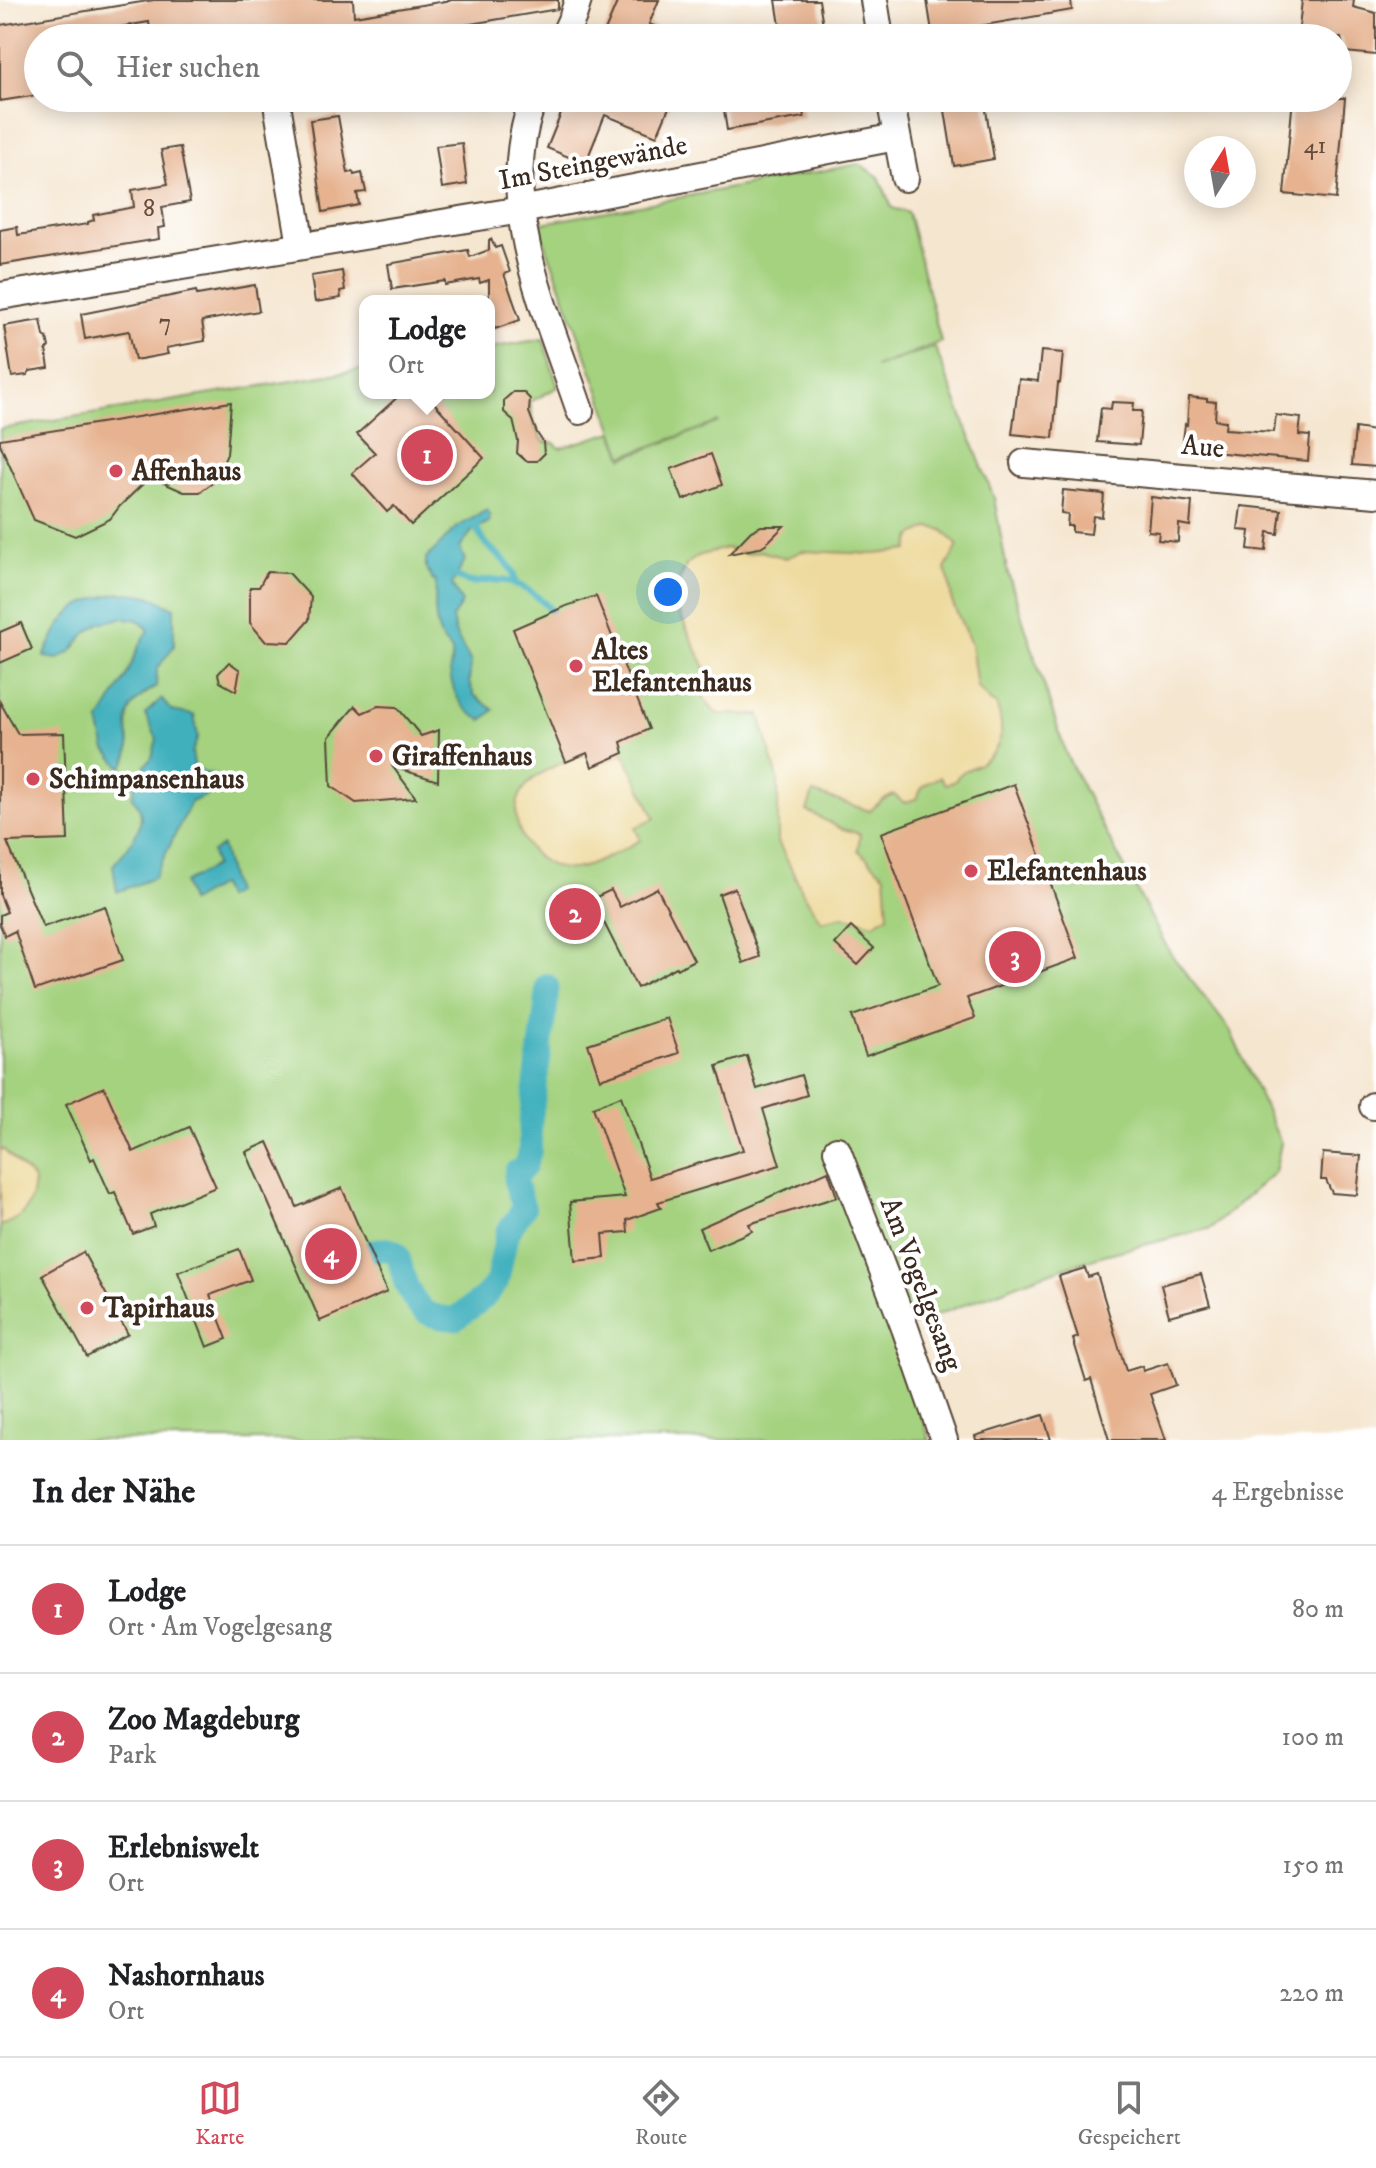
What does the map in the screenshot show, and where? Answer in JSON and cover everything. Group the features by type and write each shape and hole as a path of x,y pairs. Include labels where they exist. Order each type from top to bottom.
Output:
{"street":[{"path":"569,24 578,0"},
{"path":"874,0 878,24"},
{"path":"278,112 301,245"},
{"path":"530,112 520,158 525,245 580,411"},
{"path":"892,112 905,178"},
{"name":"Im Steingewände","path":"0,296 521,210 896,137"},
{"name":"Aue","path":"1024,463 1376,494"},
{"name":"Am Vogelgesang","path":"837,1150 944,1440"}],"green space":[{"path":"859,164 879,177 892,208 908,213 941,342 875,367 935,347 994,498 1007,570 1066,754 1170,953 1230,1030 1281,1143 1275,1172 1211,1228 1104,1255 1039,1276 893,1332 930,1440 0,1440 0,429 359,370 359,399 495,399 495,347 543,339 558,387 530,402 534,424 544,442 554,443 560,448 613,432 623,458 719,422 623,456 538,224"}],"sand":[{"path":"930,527 943,530 958,546 945,569 952,602 971,644 977,687 996,704 1001,721 1000,737 988,757 963,772 955,781 946,785 940,777 923,787 918,798 904,803 894,795 882,800 870,811 813,793 807,811 840,828 860,834 858,850 885,875 888,915 874,924 843,916 821,921 803,893 778,842 778,780 760,715 719,714 704,699 705,668 674,602 674,591 687,564 698,556 727,548 746,554 760,551 786,558 802,551 874,554 908,550 912,536"},
{"path":"587,753 593,766 624,753 655,818 635,828 641,840 604,859 575,869 553,866 542,860 524,840 516,815 518,802 523,790 536,777"},
{"path":"0,1149 34,1180 26,1209 0,1226"}],"water":[{"path":"487,510 489,522 473,530 460,548 465,560 452,585 462,603 452,618 456,635 471,662 469,682 474,695 494,710 482,720 464,706 453,687 450,671 452,652 438,630 436,581 433,581 426,567 426,559 456,528"},
{"path":"120,593 148,596 174,608 174,646 157,669 156,687 131,708 127,727 128,757 122,768 106,750 99,722 149,630 138,620 123,618 100,623 85,634 72,651 58,659 44,657 57,630 71,612 91,601"},
{"path":"161,699 172,711 194,715 198,737 192,752 194,765 204,773 214,774 214,792 191,802 154,878 117,892 113,865 137,833 141,814 132,798 137,776 152,757 157,739 145,714"},
{"path":"222,846 234,893 225,898 220,885 190,902 184,883 215,866 212,852"}],"building":[{"path":"154,0 353,0 354,16 452,0 558,0 558,9 470,24 24,24 24,97 0,101 0,25"},
{"path":"618,0 659,0 649,24 608,24"},
{"path":"776,0 819,0 823,24 780,24"},
{"path":"927,0 1071,0 1072,10 990,24 931,24"},
{"path":"1302,0 1354,0 1353,7 1376,13 1376,55 1352,53 1352,24 1299,24"},
{"path":"562,112 667,112 657,136 605,115 583,163 547,148"},
{"path":"724,112 803,112 804,117 727,130"},
{"path":"945,112 986,112 994,159 954,166"},
{"path":"1292,112 1344,112 1336,199 1284,194"},
{"path":"338,116 348,173 362,173 366,192 357,193 359,205 323,212 310,120"},
{"path":"462,143 467,184 442,188 436,146"},
{"path":"180,147 190,202 162,207 165,227 158,228 159,239 0,265 0,230 17,227 18,235 88,224 94,220 93,215 134,207 132,190 168,184 161,150"},
{"path":"489,240 495,248 501,246 510,272 504,274 520,320 495,329 495,295 489,295 489,280 445,285 445,281 392,289 388,264 468,250 470,257 489,250"},
{"path":"342,271 345,290 340,291 341,298 315,302 311,276"},
{"path":"255,285 259,311 202,321 205,341 166,348 168,354 135,360 129,331 85,339 81,314 196,291 197,295"},
{"path":"41,320 49,347 46,350 49,368 12,377 4,326"},
{"path":"1041,351 1063,353 1053,438 1012,434 1019,379 1038,381"},
{"path":"513,392 523,392 530,399 529,412 543,442 544,454 537,461 526,461 517,453 518,441 513,420 504,412 504,400"},
{"path":"1189,397 1216,402 1215,420 1226,421 1225,429 1274,432 1276,415 1301,418 1299,435 1310,436 1308,461 1182,449"},
{"path":"395,399 430,399 484,458 411,525 394,506 387,512 352,473 375,453 357,434"},
{"name":"Affenhaus","path":"231,402 227,454 215,481 200,492 184,492 150,477 110,519 75,536 34,520 0,444 0,439"},
{"path":"1112,402 1134,403 1133,411 1142,411 1139,445 1097,442 1101,408 1111,409"},
{"path":"1355,428 1375,431 1376,467 1352,465"},
{"path":"711,454 722,485 683,500 671,469"},
{"path":"1063,490 1104,494 1102,517 1093,516 1091,534 1072,532 1072,526 1067,526 1068,514 1061,513"},
{"path":"1151,497 1192,502 1190,526 1179,524 1178,542 1158,540 1159,532 1148,531"},
{"path":"1241,506 1281,510 1278,534 1268,532 1266,551 1248,549 1250,531 1238,530"},
{"path":"761,526 784,526 759,548 729,554 751,531"},
{"path":"267,572 289,573 311,597 309,620 290,642 265,641 250,623 250,587 259,587"},
{"name":"Altes Elefantenhaus","path":"596,596 649,729 621,742 624,753 592,767 587,753 566,762 513,629"},
{"path":"21,623 32,649 0,663 0,632"},
{"path":"229,662 240,670 236,691 220,682 218,674"},
{"path":"0,702 18,734 64,733 68,840 7,842 43,927 105,906 123,960 35,990 15,931 5,936 0,925 0,915 7,912 0,895"},
{"name":"Giraffenhaus","path":"355,706 362,713 378,706 397,707 421,736 439,730 438,781 393,767 416,798 356,803 331,786 329,737"},
{"name":"Elefantenhaus","path":"1014,784 1078,958 967,998 975,1018 866,1056 852,1016 938,986 881,833"},
{"path":"657,888 694,960 637,988 592,899 611,890 620,907"},
{"path":"735,888 760,957 743,963 719,894"},
{"path":"851,927 874,948 858,965 835,944"},
{"path":"667,1018 679,1053 600,1079 588,1044"},
{"path":"747,1056 757,1089 801,1075 807,1095 763,1109 780,1165 658,1202 661,1208 627,1220 628,1232 603,1234 605,1258 575,1261 570,1202 625,1197 593,1107 621,1096 650,1178 743,1150 717,1066"},
{"path":"104,1087 133,1152 189,1127 216,1187 150,1214 154,1226 133,1234 115,1192 110,1194 94,1158 91,1160 66,1104"},
{"path":"268,1142 297,1207 342,1188 387,1292 320,1321 246,1152"},
{"path":"1323,1153 1361,1156 1357,1195 1332,1193 1326,1180 1321,1180"},
{"path":"828,1171 837,1197 749,1224 752,1231 708,1250 699,1228"},
{"path":"239,1249 251,1280 210,1295 227,1339 207,1347 178,1272"},
{"name":"Tapirhaus","path":"83,1252 128,1334 87,1357 42,1275"},
{"path":"1085,1268 1088,1277 1097,1274 1126,1371 1142,1366 1143,1371 1168,1363 1176,1385 1150,1394 1166,1440 1109,1440 1091,1379 1086,1381 1073,1339 1078,1337 1059,1276"},
{"path":"1201,1274 1210,1305 1169,1316 1161,1285"},
{"path":"1043,1415 1051,1440 976,1440 975,1436"}],"waterway":[{"path":"476,528 486,544 510,567 515,585"},
{"path":"457,577 473,582 496,580 512,583 535,595 552,612"},
{"path":"373,1251 394,1251 412,1296 424,1311 435,1316 455,1319 484,1298 497,1282 507,1233 524,1208 515,1181 516,1172 524,1168 530,1151 530,1124 547,986"}],"place":[{"name":"Lodge","path":"427,455"},
{"name":"Affenhaus","path":"116,471"},
{"name":"Altes Elefantenhaus","path":"576,666"},
{"name":"Giraffenhaus","path":"376,756"},
{"name":"Schimpansenhaus","path":"33,779"},
{"name":"Elefantenhaus","path":"971,871"},
{"name":"Zoo Magdeburg","path":"575,914"},
{"name":"Erlebniswelt","path":"1015,957"},
{"name":"Nashornhaus","path":"331,1254"},
{"name":"Tapirhaus","path":"87,1308"}]}
